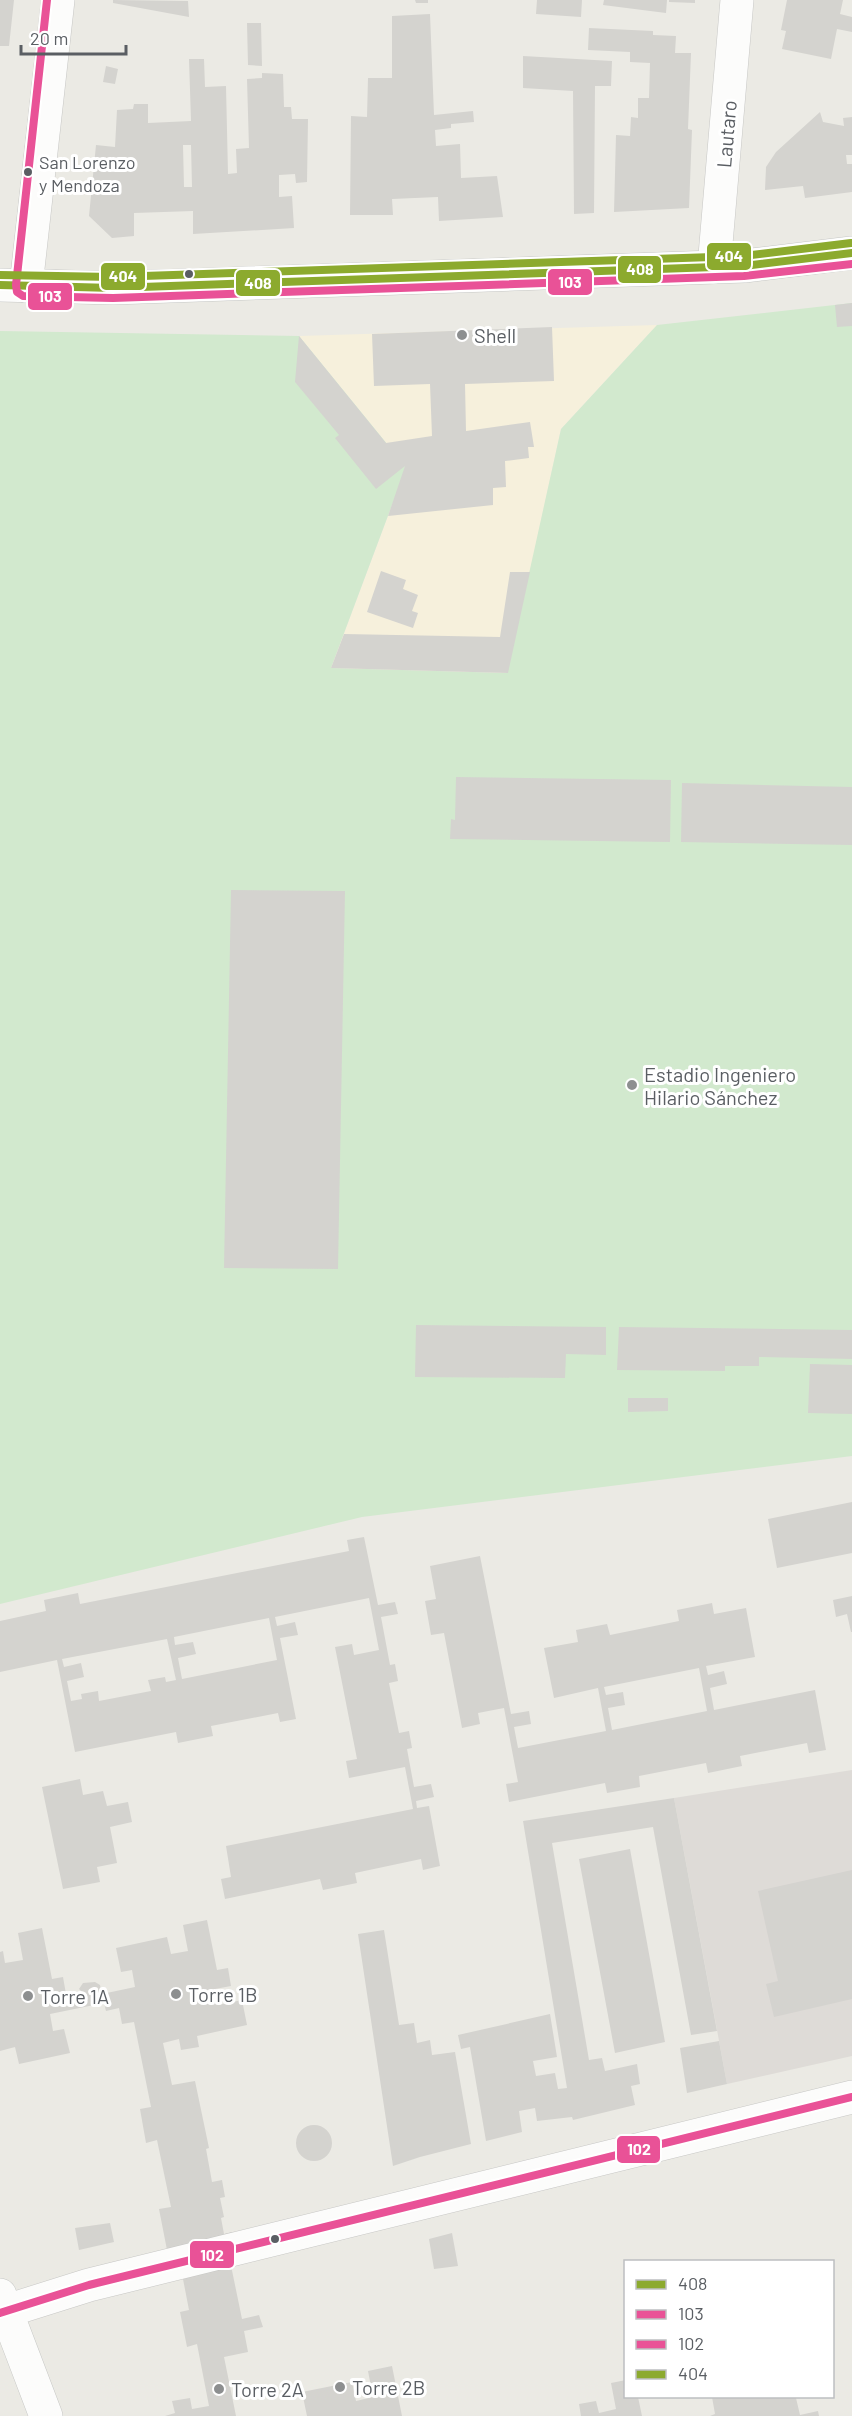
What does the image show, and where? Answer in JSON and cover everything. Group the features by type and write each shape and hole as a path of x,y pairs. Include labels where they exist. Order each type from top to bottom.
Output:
{"street":[{"path":"58,0 13,285 113,288 744,266 852,253"},
{"name":"Lautaro","path":"714,267 737,0"},
{"path":"46,2416 2,2306 852,2097"}],"shaded area":[{"path":"657,325 561,429 508,673 331,668 405,466 299,336"},
{"path":"852,1770 852,2056 727,2084 674,1798"}],"green space":[{"path":"852,303 852,1456 362,1517 0,1604 0,331 299,336 405,466 331,668 507,673 561,429 657,325"}],"building":[{"path":"0,0 14,0 9,46 0,46"},
{"path":"113,0 188,1 189,17 113,3"},
{"path":"415,0 428,0 428,3 416,3"},
{"path":"537,0 582,0 581,17 536,14"},
{"path":"604,0 667,0 666,13 603,5"},
{"path":"669,0 695,0 695,3 669,2"},
{"path":"787,0 843,0 840,14 852,17 852,32 837,29 831,59 782,49 786,31 781,30"},
{"path":"430,14 434,115 473,111 474,122 451,124 451,128 435,130 436,146 460,144 461,178 497,176 503,217 439,221 438,197 392,199 393,215 350,215 351,116 367,117 368,78 392,78 392,16"},
{"path":"247,23 261,23 262,66 248,65"},
{"path":"589,28 653,31 653,35 676,36 675,53 691,53 688,129 692,130 689,208 614,212 616,135 630,136 631,117 638,118 638,98 649,98 650,63 630,62 630,52 588,50"},
{"path":"523,56 612,61 611,86 595,86 594,213 574,214 573,91 523,88"},
{"path":"189,59 204,59 205,87 226,86 228,174 237,173 236,149 249,148 247,79 262,78 262,73 283,74 284,107 291,107 292,119 308,119 307,182 296,183 295,174 279,175 279,197 292,196 294,228 193,234 193,211 134,213 134,236 112,238 89,216 96,145 115,147 117,110 133,109 134,104 148,104 148,123 191,121","holes":["183,145 191,145 192,187 184,187"]},
{"path":"106,66 118,69 115,84 103,82"},
{"path":"820,112 823,122 844,126 843,118 852,117 852,155 846,155 847,164 852,164 852,192 805,198 803,186 765,190 766,167 776,152"},
{"path":"852,303 852,326 837,327 835,305"},
{"path":"552,327 554,381 465,384 466,431 530,422 534,447 528,447 529,458 505,461 506,487 493,488 493,505 388,516 405,466 376,489 335,438 339,435 295,382 299,336 386,443 432,436 430,384 374,386 372,334"},
{"path":"381,571 406,580 403,589 418,595 412,611 418,613 413,628 367,612"},
{"path":"510,572 530,572 508,673 331,668 344,634 500,637"},
{"path":"456,777 671,780 670,842 450,839 451,819 455,820"},
{"path":"682,783 852,787 852,845 681,842"},
{"path":"231,890 345,891 338,1269 224,1268"},
{"path":"416,1325 606,1327 606,1355 566,1354 565,1378 415,1377"},
{"path":"619,1327 852,1330 852,1359 759,1357 759,1366 725,1366 725,1371 617,1370"},
{"path":"810,1364 852,1365 852,1414 808,1413"},
{"path":"628,1398 668,1398 668,1411 628,1412"},
{"path":"852,1502 852,1553 777,1568 768,1519"},
{"path":"364,1537 378,1605 395,1602 398,1614 381,1617 390,1665 395,1664 398,1681 389,1683 399,1733 409,1731 412,1748 407,1749 414,1787 431,1784 434,1797 416,1801 417,1808 429,1806 440,1866 423,1870 421,1859 355,1873 357,1883 323,1890 320,1879 225,1899 221,1879 231,1877 226,1846 413,1809 405,1767 349,1778 346,1761 357,1759 335,1647 352,1644 354,1655 379,1650 369,1598 275,1617 277,1626 295,1622 298,1635 280,1638 296,1719 280,1722 278,1713 211,1726 213,1736 178,1743 176,1732 75,1752 57,1660 0,1672 0,1621 46,1611 44,1600 78,1593 80,1604 349,1551 347,1540","holes":["269,1618 277,1660 182,1679 178,1658 196,1654 193,1642 175,1645 174,1637","167,1639 176,1680 166,1682 165,1677 148,1680 151,1691 99,1701 98,1691 81,1694 82,1699 71,1701 67,1681 84,1677 81,1663 64,1667 62,1659"]},
{"path":"480,1556 511,1714 529,1711 531,1724 514,1727 518,1748 606,1731 598,1688 554,1698 544,1648 578,1642 576,1630 607,1624 610,1635 679,1621 677,1610 712,1603 714,1614 746,1608 755,1657 706,1666 708,1675 724,1671 727,1684 710,1688 714,1710 815,1690 826,1750 809,1753 807,1743 740,1756 742,1766 708,1773 706,1763 639,1776 640,1787 607,1793 605,1783 509,1802 506,1784 518,1782 504,1708 478,1713 480,1724 462,1728 444,1633 431,1635 425,1601 436,1599 430,1566","holes":["699,1668 707,1711 612,1730 608,1708 625,1705 623,1692 606,1695 604,1687"]},
{"path":"852,1596 851,1632 847,1614 836,1617 833,1600"},
{"path":"80,1779 83,1795 103,1791 107,1806 128,1802 132,1822 110,1827 117,1863 97,1867 100,1882 63,1889 42,1787"},
{"path":"674,1798 717,2031 691,2035 653,1827 552,1843 589,2060 602,2058 605,2071 637,2064 640,2084 631,2086 635,2105 573,2120 572,2117 537,2121 535,2108 519,2111 522,2132 486,2141 470,2047 461,2049 458,2035 550,2014 557,2057 533,2061 536,2076 555,2073 558,2089 567,2088 523,1821"},
{"path":"630,1849 665,2042 615,2053 579,1859"},
{"path":"852,1870 852,1999 774,2017 766,1984 778,1981 758,1891"},
{"path":"207,1920 217,1970 228,1968 231,1986 215,1989 218,2005 242,2000 247,2025 197,2036 199,2047 181,2050 179,2039 163,2043 172,2085 195,2081 209,2148 206,2149 212,2182 222,2180 225,2197 220,2198 224,2217 221,2218 224,2234 232,2232 235,2250 228,2251 242,2319 259,2315 263,2327 244,2331 248,2352 224,2357 236,2416 165,2416 175,2413 172,2401 190,2398 192,2409 209,2406 197,2344 187,2347 180,2312 189,2310 177,2248 167,2250 159,2209 171,2207 157,2140 146,2143 140,2109 151,2107 134,2022 122,2024 119,2008 106,2011 104,2003 50,2014 53,2031 64,2029 70,2053 19,2064 15,2047 0,2051 0,1952 3,1951 5,1963 23,1960 18,1933 42,1928 52,1979 63,1977 66,1994 81,1991 79,1989 83,1983 95,1982 100,1985 102,1994 135,1987 132,1970 121,1972 116,1948 167,1937 171,1954 188,1951 183,1925"},
{"path":"384,1930 399,2025 414,2023 417,2043 430,2040 432,2055 455,2052 471,2144 393,2166 358,1934"},
{"path":"719,2041 727,2084 687,2093 680,2048"},
{"path":"314,2125 327,2130 332,2143 327,2156 314,2161 301,2156 296,2143 301,2130"},
{"path":"110,2223 114,2242 79,2250 75,2228"},
{"path":"452,2233 458,2266 434,2269 429,2239"},
{"name":"Torre 2B","path":"392,2366 402,2416 307,2416 302,2392 352,2382 356,2401 373,2397 368,2371"},
{"path":"624,2380 624,2398 638,2398 642,2416 581,2416 579,2404 596,2401 599,2413 616,2409 611,2383"},
{"path":"712,2398 796,2398 800,2415 818,2411 819,2416 710,2416 715,2414"}],"transit line":[{"name":"103","path":"47,0 16,285 17,292 23,296 113,298 744,276 852,264"},
{"name":"404","path":"0,275 113,277 743,256 851,243"},
{"name":"408","path":"0,285 113,288 744,266 852,253"},
{"name":"102","path":"0,2313 89,2285 852,2097"}],"place":[{"name":"San Lorenzo y Mendoza","path":"28,172"},
{"name":"Shell","path":"462,335"},
{"name":"Estadio Ingeniero Hilario Sánchez","path":"632,1085"},
{"name":"Torre 1B","path":"176,1994"},
{"name":"Torre 1A","path":"28,1996"},
{"name":"Torre 2B","path":"340,2387"},
{"name":"Torre 2A","path":"219,2389"}]}
